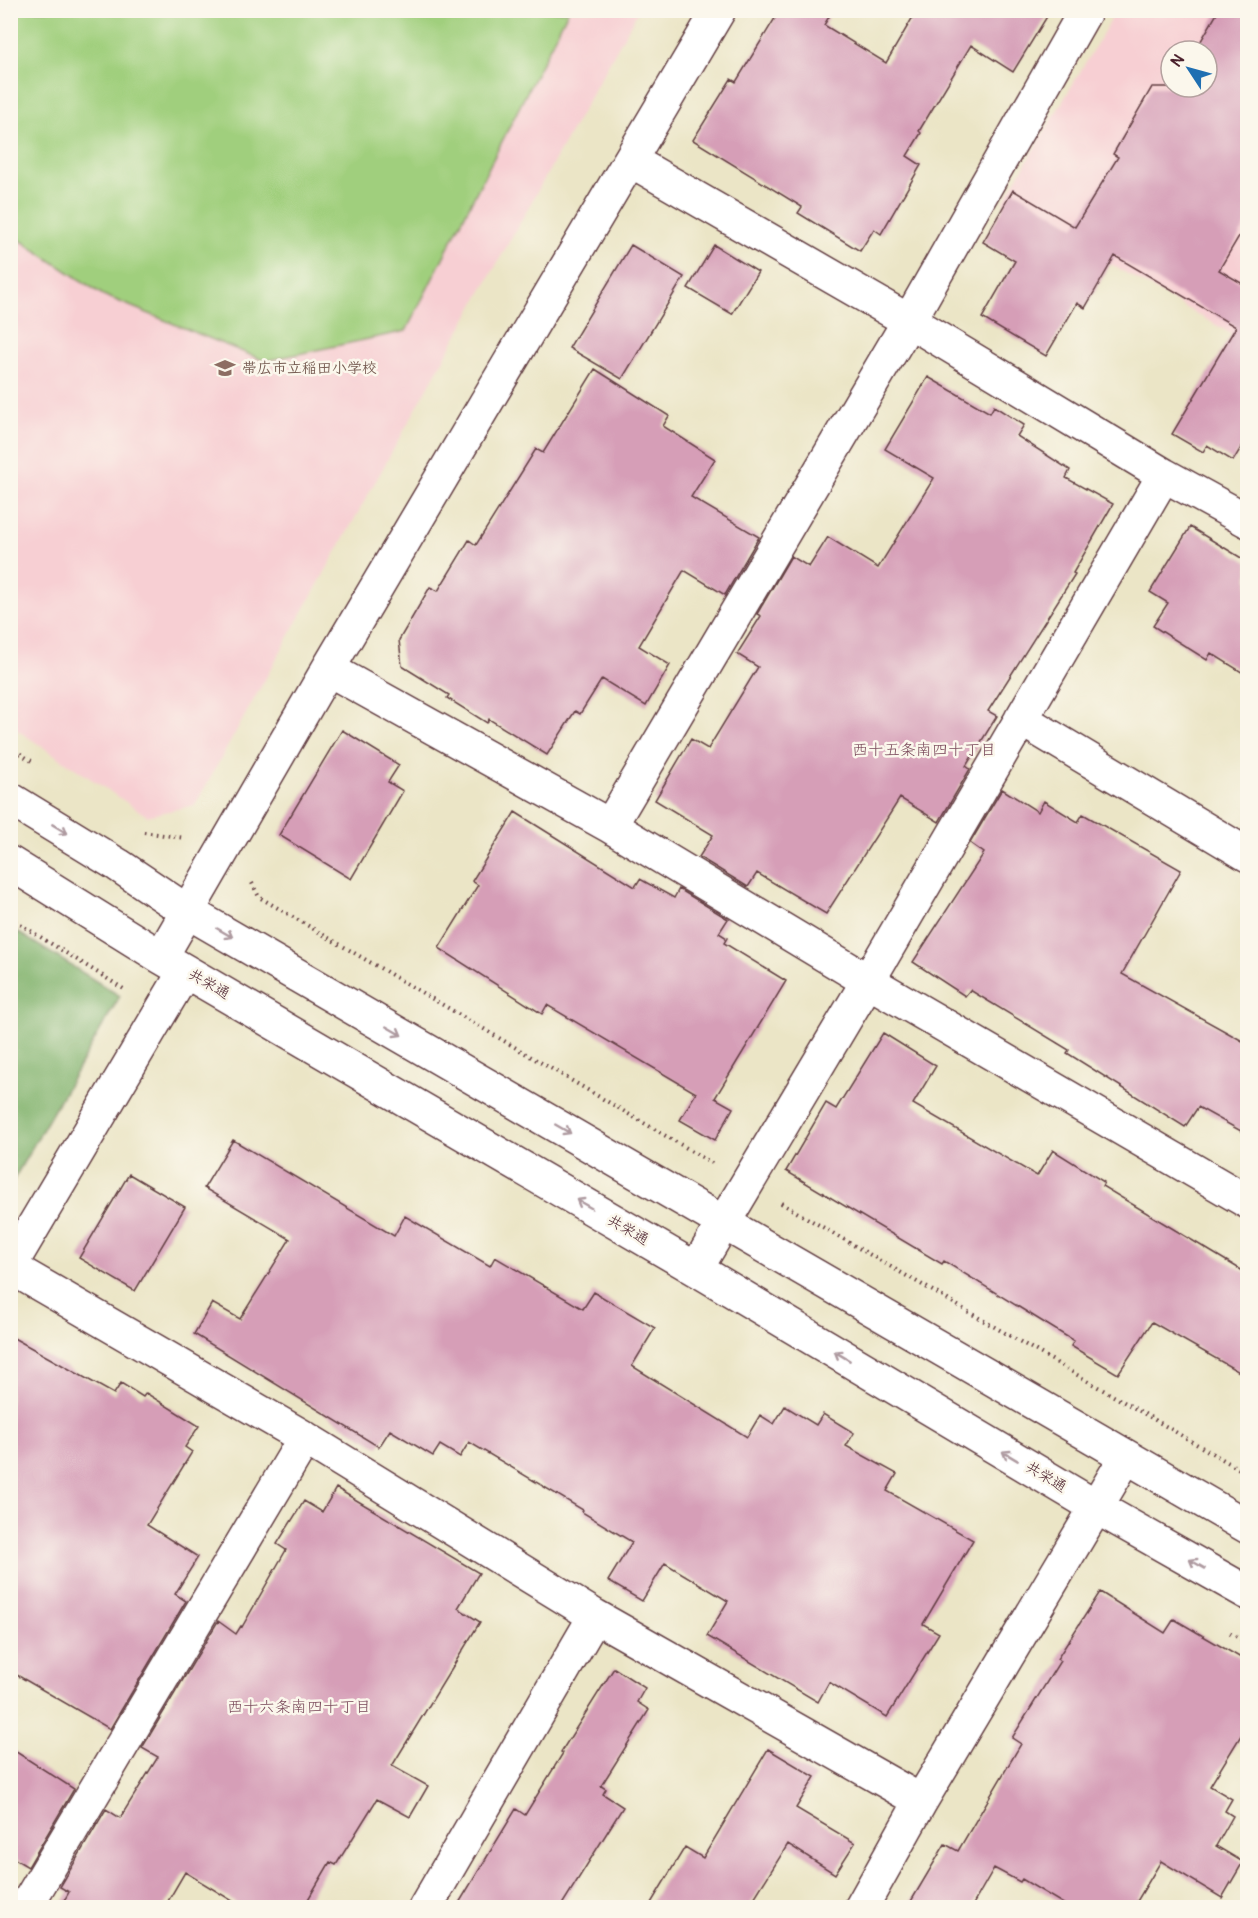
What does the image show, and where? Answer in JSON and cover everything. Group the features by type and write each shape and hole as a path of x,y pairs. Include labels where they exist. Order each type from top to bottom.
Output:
{"street":[{"path":"718,10 328,669 188,912 173,964 10,1267 305,1438 595,1616 921,1801"},
{"path":"610,826 909,321 1086,10"},
{"path":"630,160 909,321 1164,475 1248,521"},
{"path":"696,1269 868,981 1164,475"},
{"path":"328,669 610,826 868,981 1248,1202"},
{"path":"1021,719 1248,855"},
{"path":"10,799 118,865 188,912 1248,1527"},
{"name":"共栄通","path":"10,863 173,964 696,1269 1096,1507 1246,1588"},
{"path":"25,1908 305,1438"},
{"path":"861,1908 921,1801 1126,1457"},
{"path":"425,1908 595,1616"}],"shaded area":[{"name":"帯広市立稲田小学校","path":"10,11 638,11 195,805 147,816 11,726"},
{"path":"1116,11 1247,11 1247,343 1003,202"}],"green space":[{"path":"10,11 568,11 406,331 265,361 103,295 11,234"},
{"path":"11,928 120,996 11,1184"}],"building":[{"path":"780,10 833,10 824,25 886,63 917,10 1051,10 1013,72 971,45 919,131 921,133 907,156 921,165 881,234 874,229 860,251 798,213 802,207 693,140 731,79 736,82"},
{"path":"1219,10 1248,10 1248,221 1219,270 1248,287 1248,436 1233,461 1207,445 1203,452 1172,434 1236,327 1115,256 1085,308 1077,303 1046,356 982,318 1015,261 983,242 1013,190 1075,227 1118,157 1113,154 1152,87 1159,87 1159,99 1219,99 1219,39 1202,39"},
{"path":"631,245 684,277 622,379 569,348"},
{"path":"714,245 758,272 732,314 688,288"},
{"path":"595,369 669,416 663,426 715,459 691,497 759,537 725,595 684,570 639,646 670,665 646,706 602,679 580,714 575,711 547,755 489,719 487,723 447,698 449,695 402,666 399,640 430,587 438,591 469,540 476,545 536,449 543,453"},
{"path":"928,377 990,413 994,406 1024,425 1017,436 1070,470 1066,478 1113,504 1073,573 1075,574 988,711 997,716 966,766 970,769 939,822 900,798 826,914 757,873 748,887 699,857 713,835 655,800 691,739 708,749 758,667 737,654 761,616 757,614 791,556 809,567 828,537 878,568 934,478 885,449"},
{"path":"1190,527 1248,562 1248,676 1211,653 1207,660 1153,626 1168,603 1150,592"},
{"path":"342,730 399,765 388,782 403,791 351,879 279,835"},
{"path":"1002,789 1038,812 1044,801 1078,822 1083,814 1181,870 1122,974 1248,1044 1248,1135 1198,1107 1185,1127 1067,1053 1069,1050 970,990 965,996 913,962 984,853 970,843"},
{"path":"515,812 635,887 640,879 674,898 679,889 728,919 719,933 727,938 724,943 786,981 715,1098 733,1108 715,1140 680,1120 696,1093 547,1005 542,1014 439,948 478,885 472,881"},
{"path":"883,1033 936,1066 913,1104 1037,1176 1053,1150 1104,1182 1102,1186 1248,1274 1248,1377 1152,1322 1118,1374 1071,1346 1074,1341 944,1261 942,1264 786,1171 826,1103 836,1109"},
{"path":"233,1140 394,1236 405,1216 490,1266 495,1257 583,1309 594,1292 655,1328 632,1366 747,1437 760,1415 774,1424 785,1406 816,1425 823,1414 854,1433 846,1446 897,1474 887,1491 973,1540 923,1624 939,1633 887,1717 829,1682 818,1702 707,1636 728,1601 665,1563 642,1601 608,1581 632,1542 469,1442 460,1457 440,1445 433,1456 390,1430 379,1447 194,1334 212,1303 240,1319 290,1239 204,1188"},
{"path":"129,1174 185,1207 135,1291 79,1258"},
{"path":"10,1336 114,1394 121,1383 143,1397 146,1393 199,1426 185,1447 192,1452 147,1525 198,1557 175,1594 186,1601 110,1729 10,1671"},
{"path":"336,1488 479,1573 458,1608 480,1622 392,1766 428,1786 410,1817 377,1799 336,1865 330,1862 303,1908 244,1908 185,1872 164,1908 60,1908 69,1892 60,1887 106,1809 120,1818 158,1757 142,1748 218,1621 236,1634 286,1550 277,1544 304,1501 322,1512"},
{"path":"1100,1592 1165,1633 1174,1619 1248,1662 1248,1724 1210,1786 1232,1799 1225,1811 1233,1816 1216,1846 1243,1862 1222,1898 1161,1861 1133,1908 1070,1908 1022,1879 1020,1882 994,1868 971,1908 907,1908 945,1844 958,1851 1021,1744 1012,1738 1060,1661 1057,1659"},
{"path":"614,1668 645,1688 637,1702 649,1710 601,1786 606,1789 603,1794 623,1807 560,1908 456,1908 516,1809 525,1815 563,1753 561,1752"},
{"path":"10,1748 74,1789 28,1867 10,1856"},
{"path":"768,1749 815,1777 796,1808 855,1843 835,1874 788,1844 748,1908 648,1908 685,1847 703,1858"}],"place":[{"name":"帯広市立稲田小学校","path":"225,368"}],"district":[{"name":"西十五条南四十丁目","path":"924,750"},
{"name":"西十六条南四十丁目","path":"299,1707"}]}
